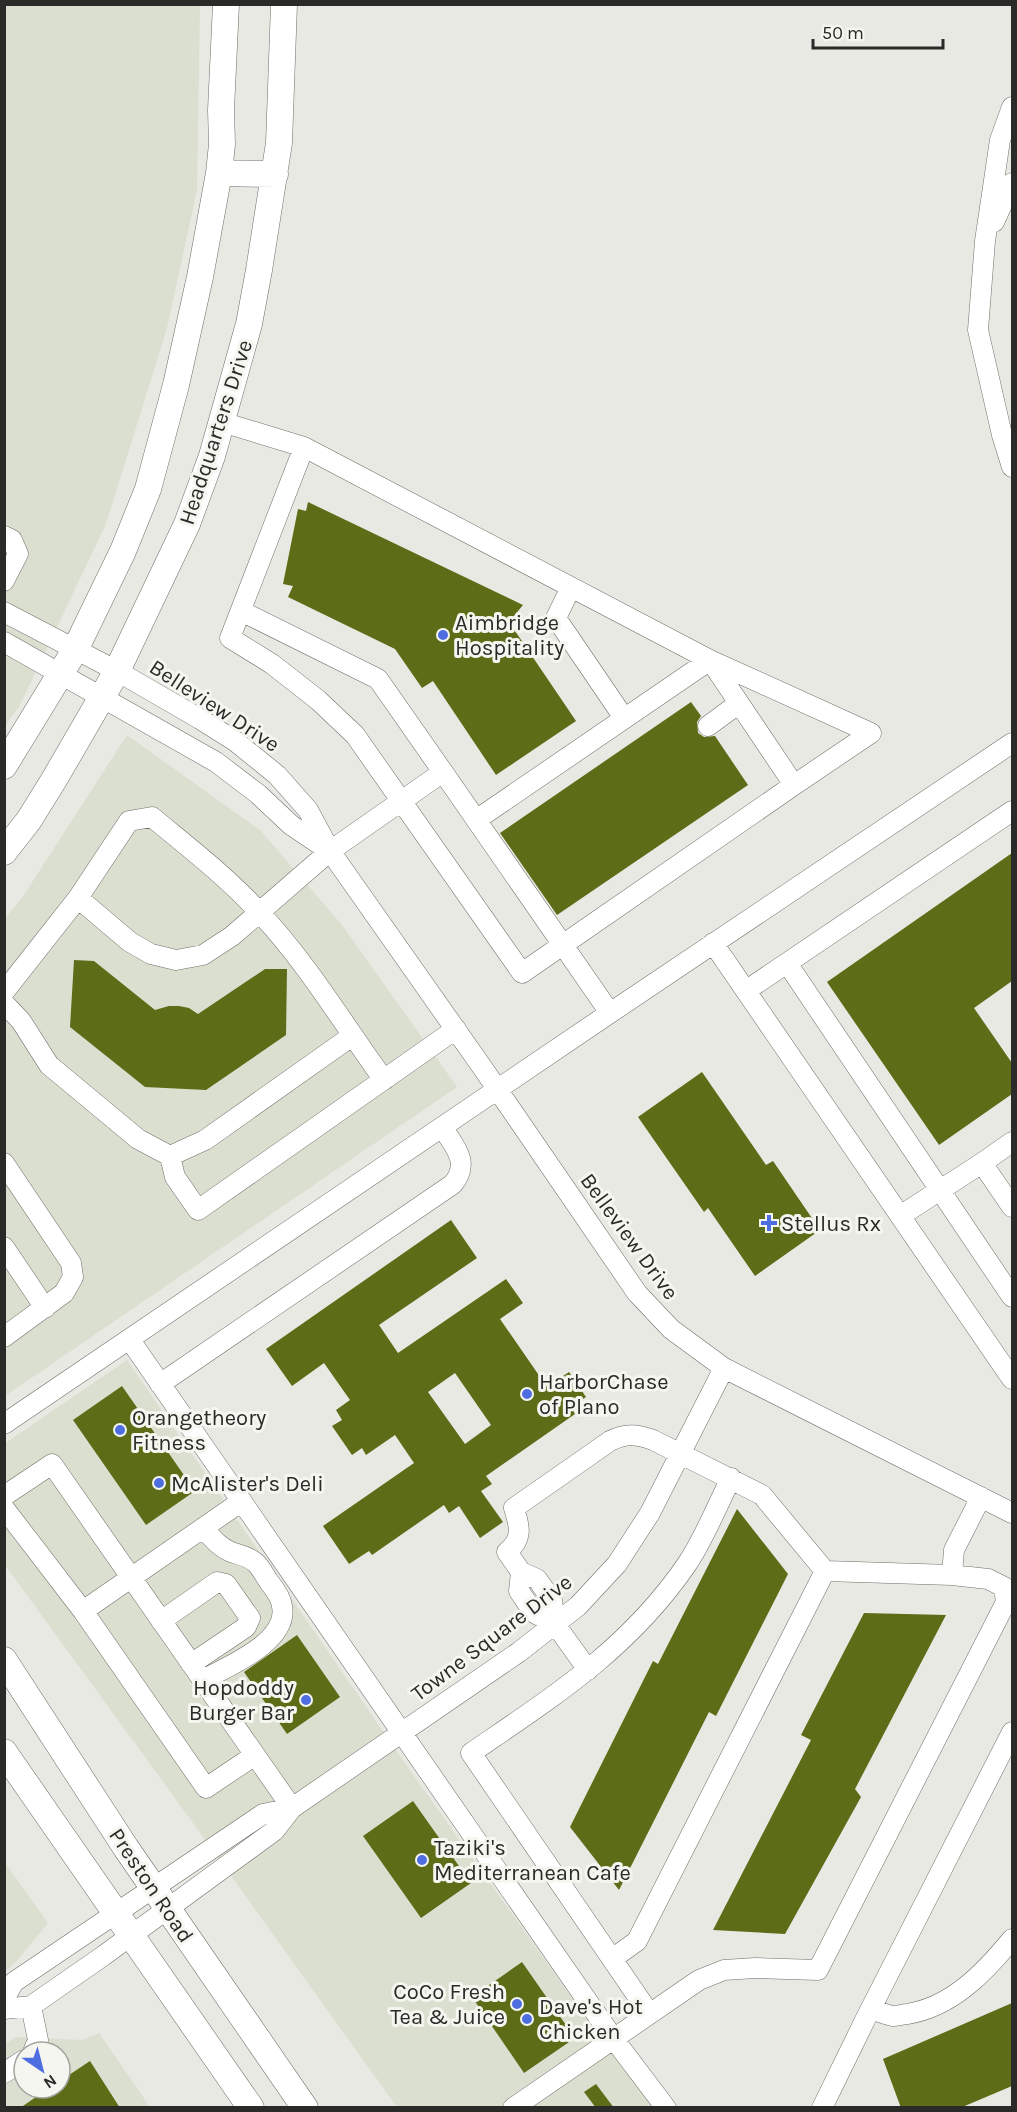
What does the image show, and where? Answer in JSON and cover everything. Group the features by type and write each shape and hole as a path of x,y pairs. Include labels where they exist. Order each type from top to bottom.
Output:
{"main road":[{"name":"Headquarters Drive","path":"4,766 75,650 123,551 148,489 196,299 219,173 226,4"},
{"name":"Headquarters Drive","path":"4,852 29,820 117,671 187,524 212,456 249,324 275,174 279,143 284,4"},
{"path":"219,173 275,174"},
{"name":"Preston Road","path":"4,1660 152,1887 305,2108"},
{"name":"Preston Road","path":"4,1752 117,1911 251,2108"}],"street":[{"path":"1012,106 1000,140 985,241 978,330 1002,435 1012,467"},
{"path":"985,241 1012,183"},
{"path":"222,422 304,447 710,660 871,733 522,973 355,735 272,664 230,638 304,447"},
{"path":"4,536 12,540 18,554 4,581"},
{"path":"571,587 556,618 624,718"},
{"path":"241,611 378,679 610,1013"},
{"name":"Belleview Drive","path":"4,612 117,671 235,741 277,775 308,810 330,851 456,1029 637,1293 671,1329 724,1368 1012,1513"},
{"name":"Belleview Drive","path":"4,642 216,762 258,794 291,825 330,851"},
{"path":"710,660 794,785"},
{"path":"476,820 710,660"},
{"path":"708,726 738,704"},
{"path":"4,1424 1012,743"},
{"path":"78,898 130,942 151,954 176,960 203,955 232,936 330,851 443,772"},
{"path":"747,990 1012,811"},
{"path":"4,992 78,898 129,821 152,817 259,911 299,961 384,1080"},
{"path":"714,943 1012,1379"},
{"path":"787,963 1012,1297"},
{"path":"4,1003 21,1021 49,1065 138,1139 170,1156 175,1177 198,1210 456,1029"},
{"path":"170,1156 205,1140 352,1036"},
{"path":"160,1384 453,1184 462,1166 458,1152 442,1127"},
{"path":"900,1216 1012,1142"},
{"path":"982,1163 1012,1207"},
{"path":"4,1337 64,1293 73,1277 71,1263 7,1172"},
{"path":"4,1247 45,1308"},
{"path":"130,1340 613,2038 666,2108"},
{"name":"Towne Square Drive","path":"4,2009 31,2006 274,1831 292,1808 403,1732 578,1606 617,1564 650,1513 724,1368"},
{"path":"513,2108 699,1980 724,1971 755,1968 818,1970 1006,1602 1004,1587 988,1579 952,1575 825,1571 762,1495 637,1434 621,1436 610,1441 514,1508 520,1527 515,1545 507,1552 520,1572 519,1591 534,1613 555,1624 588,1670"},
{"path":"4,1496 52,1464 292,1808"},
{"path":"649,2013 471,1753 615,1649 662,1599 688,1562 731,1478"},
{"path":"952,1575 954,1550 981,1497"},
{"path":"83,1611 242,1501"},
{"path":"4,1508 83,1611 206,1788 255,1755"},
{"path":"203,1680 248,1655 271,1638 281,1623 283,1606 275,1589 256,1563 246,1556 217,1544 204,1528"},
{"path":"612,1959 637,1941 825,1571"},
{"path":"161,1621 218,1582 226,1584 250,1618 246,1627 191,1664"},
{"path":"822,2108 1012,1732"},
{"name":"Towne Square Drive","path":"4,1999 14,1982 152,1887 263,1814 292,1808"},
{"path":"871,2009 894,2016 917,2012 940,2004 991,1966 1012,1939"},
{"path":"31,2006 38,2040"}],"shaded area":[{"path":"5,5 200,5 197,190 167,328 106,524 19,707 5,726"},
{"path":"127,735 260,830 342,925 457,1087 5,1396 5,918 22,898"},
{"path":"127,1360 402,1759 611,2053 653,2107 397,2107 5,1565 4,1444"},
{"path":"4,1861 48,1923 15,1963 5,1971"},
{"path":"99,2033 150,2107 5,2108 5,2044 16,2037 82,2040"}],"building":[{"name":"Aimbridge Hospitality","path":"308,502 523,605 509,622 576,721 496,775 433,681 422,688 395,649 288,597 293,586 283,584 298,509 306,511"},
{"path":"691,702 701,716 697,722 698,733 704,737 715,736 748,785 557,915 500,833"},
{"path":"1012,853 1012,981 974,1008 1012,1063 1012,1094 939,1145 827,982"},
{"path":"74,960 94,961 155,1010 179,1006 189,1008 198,1014 265,969 287,969 286,1035 206,1090 145,1087 70,1027"},
{"path":"702,1072 766,1165 773,1161 820,1230 755,1276 708,1208 704,1212 638,1117"},
{"name":"HarborChase of Plano","path":"451,1220 477,1258 379,1325 398,1353 506,1279 523,1303 500,1319 547,1387 569,1372 586,1397 571,1407 575,1414 486,1476 492,1484 481,1491 503,1522 480,1538 459,1506 449,1513 444,1505 372,1555 369,1551 349,1564 323,1526 414,1463 395,1435 366,1455 362,1448 352,1455 332,1426 342,1420 336,1410 350,1400 324,1363 292,1386 266,1349","holes":["455,1373 491,1425 465,1444 428,1392"]},
{"path":"122,1386 195,1491 146,1525 73,1420"},
{"path":"737,1509 788,1574 716,1716 709,1712 619,1890 570,1827 653,1661 658,1664"},
{"path":"864,1613 946,1615 855,1789 861,1797 785,1934 713,1930 811,1740 801,1735"},
{"path":"297,1635 340,1697 287,1734 244,1672"},
{"path":"413,1801 471,1883 421,1918 363,1836"},
{"path":"522,1962 575,2038 524,2073 472,1997"},
{"path":"1012,2003 1012,2086 960,2108 901,2108 883,2059"},
{"path":"90,2061 120,2108 20,2108 32,2100 72,2100 72,2073"},
{"path":"596,2084 614,2108 596,2108 584,2092"}],"place":[{"name":"Aimbridge Hospitality","path":"443,635"},
{"name":"Stellus Rx","path":"769,1223"},
{"name":"HarborChase of Plano","path":"527,1394"},
{"name":"Orangetheory Fitness","path":"120,1430"},
{"name":"McAlister's Deli","path":"159,1483"},
{"name":"Hopdoddy Burger Bar","path":"306,1700"},
{"name":"Taziki's Mediterranean Cafe","path":"422,1860"},
{"name":"CoCo Fresh Tea & Juice","path":"517,2004"},
{"name":"Dave's Hot Chicken","path":"527,2019"}]}
